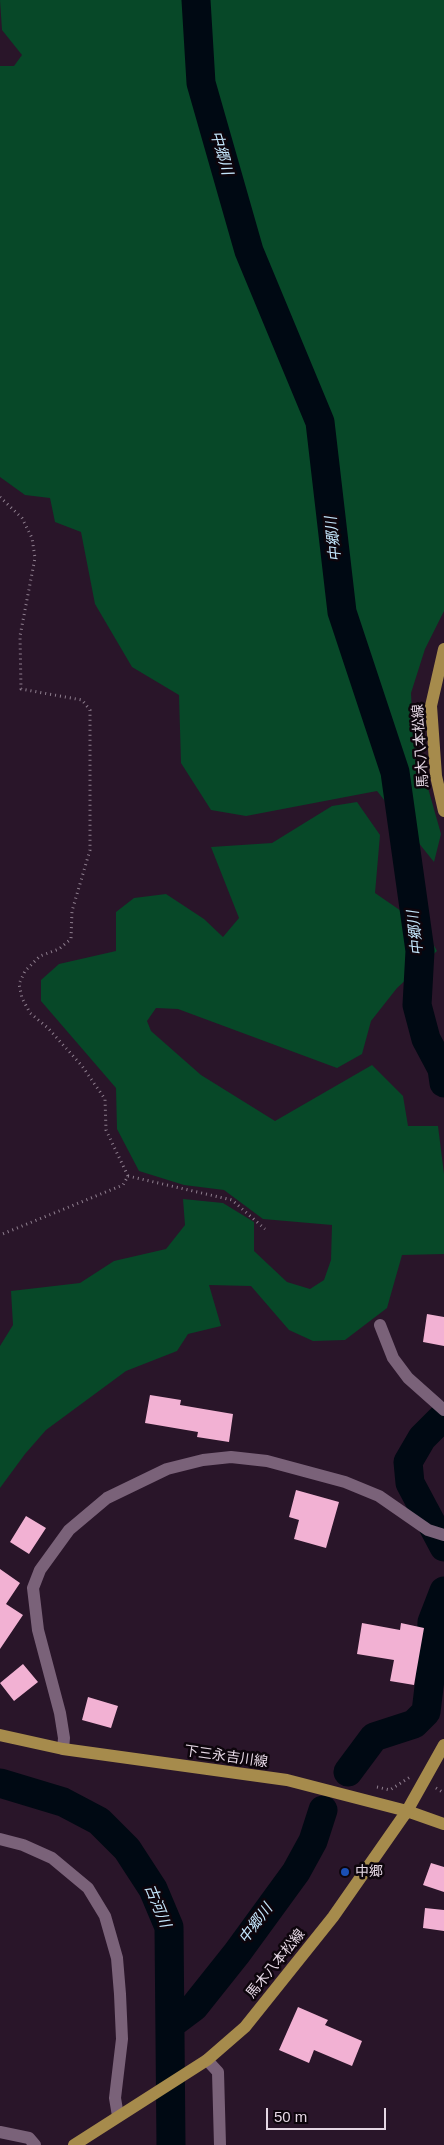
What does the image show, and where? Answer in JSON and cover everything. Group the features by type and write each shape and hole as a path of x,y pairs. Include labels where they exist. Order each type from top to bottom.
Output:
{"main road":[{"name":"馬木八本松線","path":"444,649 431,706 436,776 444,811"},
{"name":"下三永吉川線","path":"0,1735 63,1749 287,1780 407,1811 444,1824"},
{"name":"馬木八本松線","path":"74,2145 207,2060 245,2027 333,1917 407,1811 444,1745"}],"street":[{"path":"380,1325 393,1358 408,1378 443,1409"},
{"path":"63,1749 64,1738 60,1713 38,1630 33,1588 40,1570 69,1530 108,1498 167,1469 203,1460 231,1458 267,1461 344,1482 379,1496 428,1530 444,1535"},
{"path":"0,1839 23,1845 52,1858 88,1888 106,1916 117,1958 120,1994 122,2039 114,2098 122,2114"},
{"path":"207,2060 218,2072 220,2145"},
{"path":"0,2132 29,2138 35,2145"}],"path":[{"path":"0,497 22,518 32,538 35,558 20,636 22,689 82,700 90,710 90,850 72,911 71,939 59,949 40,956 25,971 19,984 20,991 30,1013 48,1028 82,1066 105,1099 106,1130 128,1176 124,1185 0,1235"},
{"path":"128,1176 232,1200 265,1229"}],"green space":[{"path":"0,0 444,0 444,611 425,649 411,693 413,735 441,834 434,862 377,791 246,816 211,810 181,763 179,695 132,667 95,604 81,532 55,522 50,498 25,495 0,477 0,66 14,66 22,55 2,30"},
{"path":"357,802 380,835 375,893 423,926 437,951 397,988 371,1021 362,1054 337,1068 178,1009 156,1008 147,1021 151,1031 201,1075 275,1121 372,1065 403,1096 408,1126 438,1126 444,1174 444,1254 402,1255 387,1308 345,1340 313,1341 289,1330 251,1286 209,1285 221,1326 188,1334 177,1351 126,1371 46,1430 25,1454 0,1488 0,1346 13,1325 11,1291 80,1283 114,1261 166,1249 185,1225 183,1199 223,1203 254,1222 254,1251 287,1282 310,1289 324,1280 331,1260 332,1225 263,1219 224,1190 184,1185 139,1171 117,1129 116,1088 41,1001 41,980 59,964 116,951 116,912 134,898 166,894 204,919 223,937 239,918 211,847 272,843 332,806"}],"building":[{"path":"427,1314 444,1317 444,1346 423,1342"},
{"path":"150,1395 181,1400 180,1405 233,1414 229,1442 197,1437 198,1432 145,1423"},
{"path":"296,1490 339,1502 326,1548 294,1539 299,1520 289,1517"},
{"path":"26,1516 46,1528 29,1554 10,1542"},
{"path":"0,1569 20,1583 6,1604 23,1615 0,1649"},
{"path":"362,1623 400,1630 401,1623 424,1628 414,1685 390,1681 394,1660 357,1654"},
{"path":"23,1664 38,1682 14,1701 0,1683"},
{"path":"88,1697 118,1706 111,1728 82,1720"},
{"path":"431,1863 444,1867 444,1892 423,1885"},
{"path":"425,1908 444,1910 444,1931 423,1928"},
{"path":"298,2007 328,2020 325,2025 362,2041 352,2066 314,2050 309,2063 279,2050"}],"waterway":[{"name":"中郷川","path":"196,0 201,83 249,251 320,422 342,612 395,772 420,951 417,1005 426,1039 442,1069 444,1083"},
{"name":"中郷川","path":"444,1416 422,1438 408,1462 410,1483 444,1547"},
{"name":"中郷川","path":"348,1772 374,1737 414,1724 426,1712 430,1679 432,1622 444,1591"},
{"name":"古河川","path":"0,1783 63,1802 99,1821 127,1849 153,1889 169,1927 171,2145"},
{"name":"中郷川","path":"170,2025 194,2007 237,1953 296,1872 313,1841 323,1810"}],"place":[{"name":"中郷","path":"345,1872"}]}
